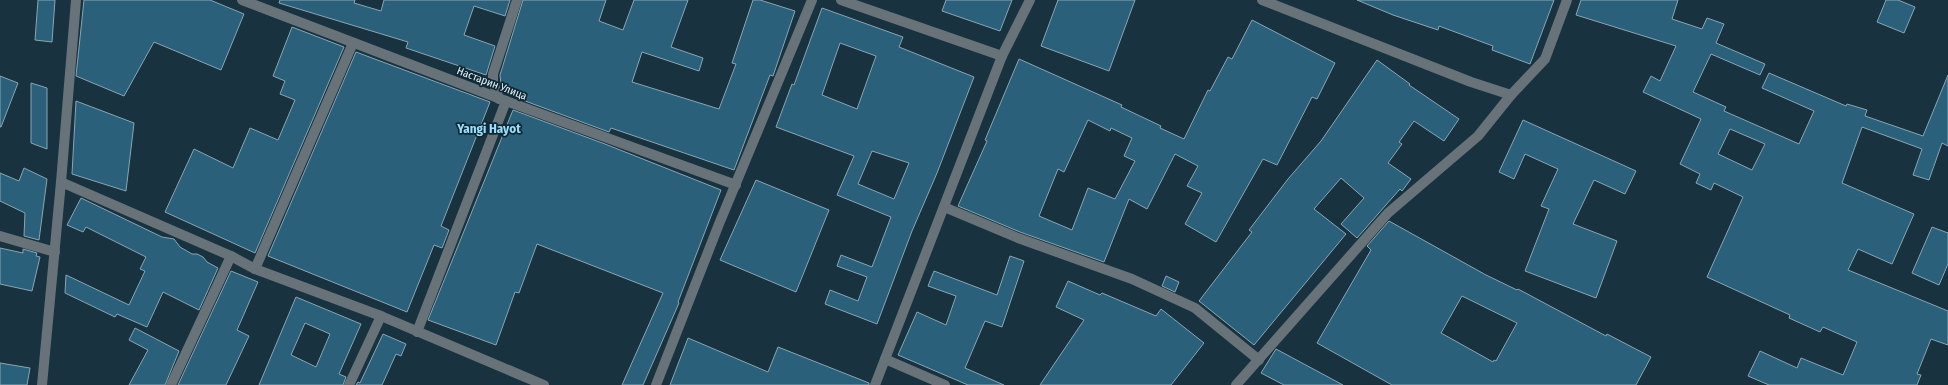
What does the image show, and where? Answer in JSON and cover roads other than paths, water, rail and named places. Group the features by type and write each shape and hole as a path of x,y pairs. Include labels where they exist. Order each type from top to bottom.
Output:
{"street":[{"path":"42,385 62,182 76,0"},
{"name":"Настарин Улица","path":"242,0 502,100 736,185"},
{"path":"417,332 502,100 493,82 493,74 518,0"},
{"path":"656,385 812,0"},
{"path":"841,0 1002,56"},
{"path":"875,385 1002,56 1030,0"},
{"path":"1262,0 1464,79 1511,95"},
{"path":"1236,385 1388,214 1478,136 1511,95 1545,59 1567,0"},
{"path":"255,269 354,43"},
{"path":"62,182 231,256 255,269 381,316 525,381 544,385"},
{"path":"944,207 1018,238 1132,279 1195,308 1259,360"},
{"path":"0,236 55,252"},
{"path":"171,385 231,256"},
{"path":"349,385 381,316"},
{"path":"885,359 945,385"}],"district":[{"name":"Yangi Hayot","path":"489,128"}]}
